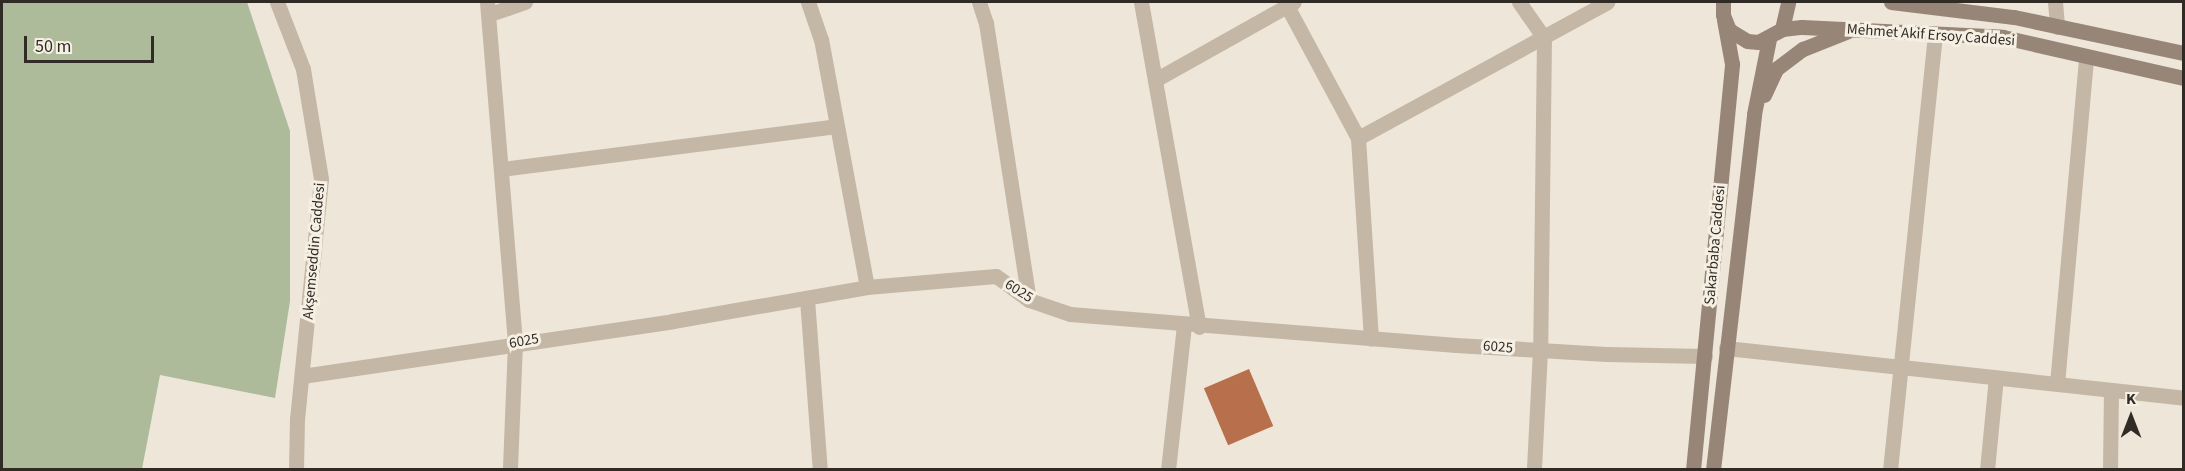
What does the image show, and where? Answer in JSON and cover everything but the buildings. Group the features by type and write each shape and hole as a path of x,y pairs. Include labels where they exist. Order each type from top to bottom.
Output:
{"main road":[{"path":"1722,8 1729,30 1747,41 1768,39 1782,29 1788,2"},
{"name":"Mehmet Akif Ersoy Caddesi","path":"1891,2 2057,27 2184,53"},
{"name":"Sakarbaba Caddesi","path":"1693,470 1732,64 1722,8"},
{"name":"Mehmet Akif Ersoy Caddesi","path":"1782,29 1853,29 2003,37 2184,78"},
{"path":"1754,114 1776,69 1803,49 1853,29"},
{"name":"Sakarbaba Caddesi","path":"1713,470 1754,114 1768,39"}],"street":[{"name":"Akşemseddin Caddesi","path":"277,2 303,69 321,179 302,376 296,470"},
{"path":"510,470 515,343 489,8 525,2"},
{"path":"808,2 821,39 867,287"},
{"path":"979,2 986,23 1029,300"},
{"path":"1141,2 1199,327"},
{"path":"1519,2 1544,38 1540,350 1534,470"},
{"path":"1358,138 1607,2"},
{"path":"2055,2 2057,27"},
{"path":"1155,80 1291,4 1358,138 1371,339"},
{"path":"1890,470 1935,34"},
{"path":"2056,384 2086,56"},
{"path":"502,169 836,126"},
{"name":"6025","path":"302,376 807,299 867,287 996,276 1029,300 1070,314 1184,326 1371,339 1540,350 1705,356"},
{"path":"807,299 820,470"},
{"path":"1168,470 1184,326"},
{"path":"1726,348 2184,398"},
{"path":"1988,470 1996,377"},
{"path":"2110,470 2111,390"}],"green space":[{"path":"2,2 247,2 290,131 290,301 275,398 160,375 142,469 2,469"}]}
